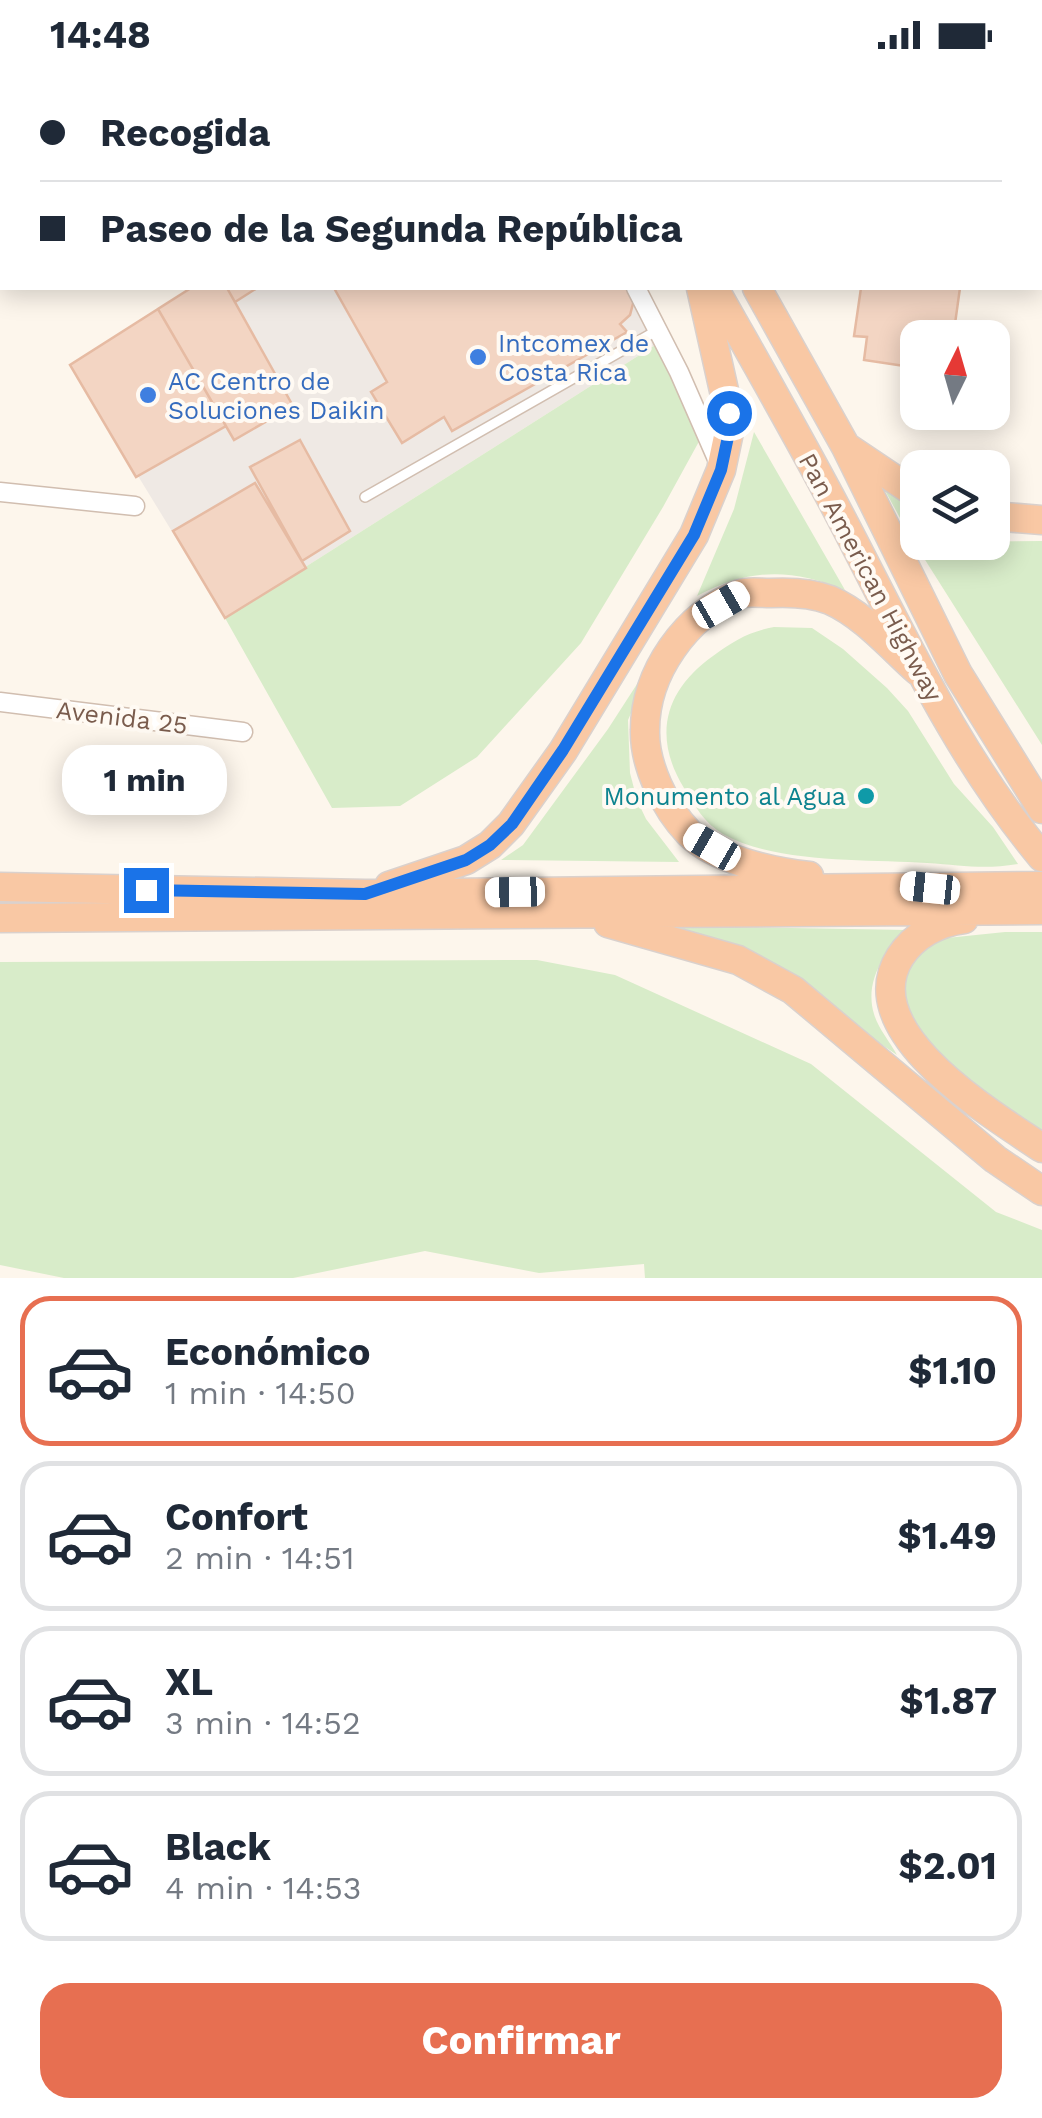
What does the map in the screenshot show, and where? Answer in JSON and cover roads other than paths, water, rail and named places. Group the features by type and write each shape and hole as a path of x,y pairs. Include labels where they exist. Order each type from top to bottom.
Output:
{"highway":[{"path":"365,894 466,860 512,824 563,750 694,535 721,470 729,432 729,413 701,290"},
{"name":"Pan American Highway","path":"715,290 836,508 918,672 980,775 1042,857"},
{"path":"759,290 846,447 958,674 1042,809"},
{"path":"846,447 900,483"},
{"path":"1010,517 1042,520"},
{"path":"918,672 858,617 828,600 790,592 741,594 701,617 675,642 652,687 644,731 662,796 691,835 732,859 780,873 1041,898"},
{"path":"0,887 365,894 930,888"},
{"path":"0,918 578,914 1041,898"},
{"path":"1041,898 950,921 923,933 903,952 890,982 899,1023 915,1047 936,1069 1042,1148"},
{"path":"578,914 738,960 792,990 995,1159 1042,1191"}],"street":[{"path":"637,290 660,330 721,470"},
{"path":"0,492 135,506"},
{"name":"Avenida 25","path":"0,702 243,732"}],"lane":[{"path":"365,497 660,330"}],"place":[{"name":"Intcomex de Costa Rica","path":"478,357"},
{"name":"AC Centro de Soluciones Daikin","path":"148,395"},
{"name":"Monumento al Agua","path":"866,796"}]}
